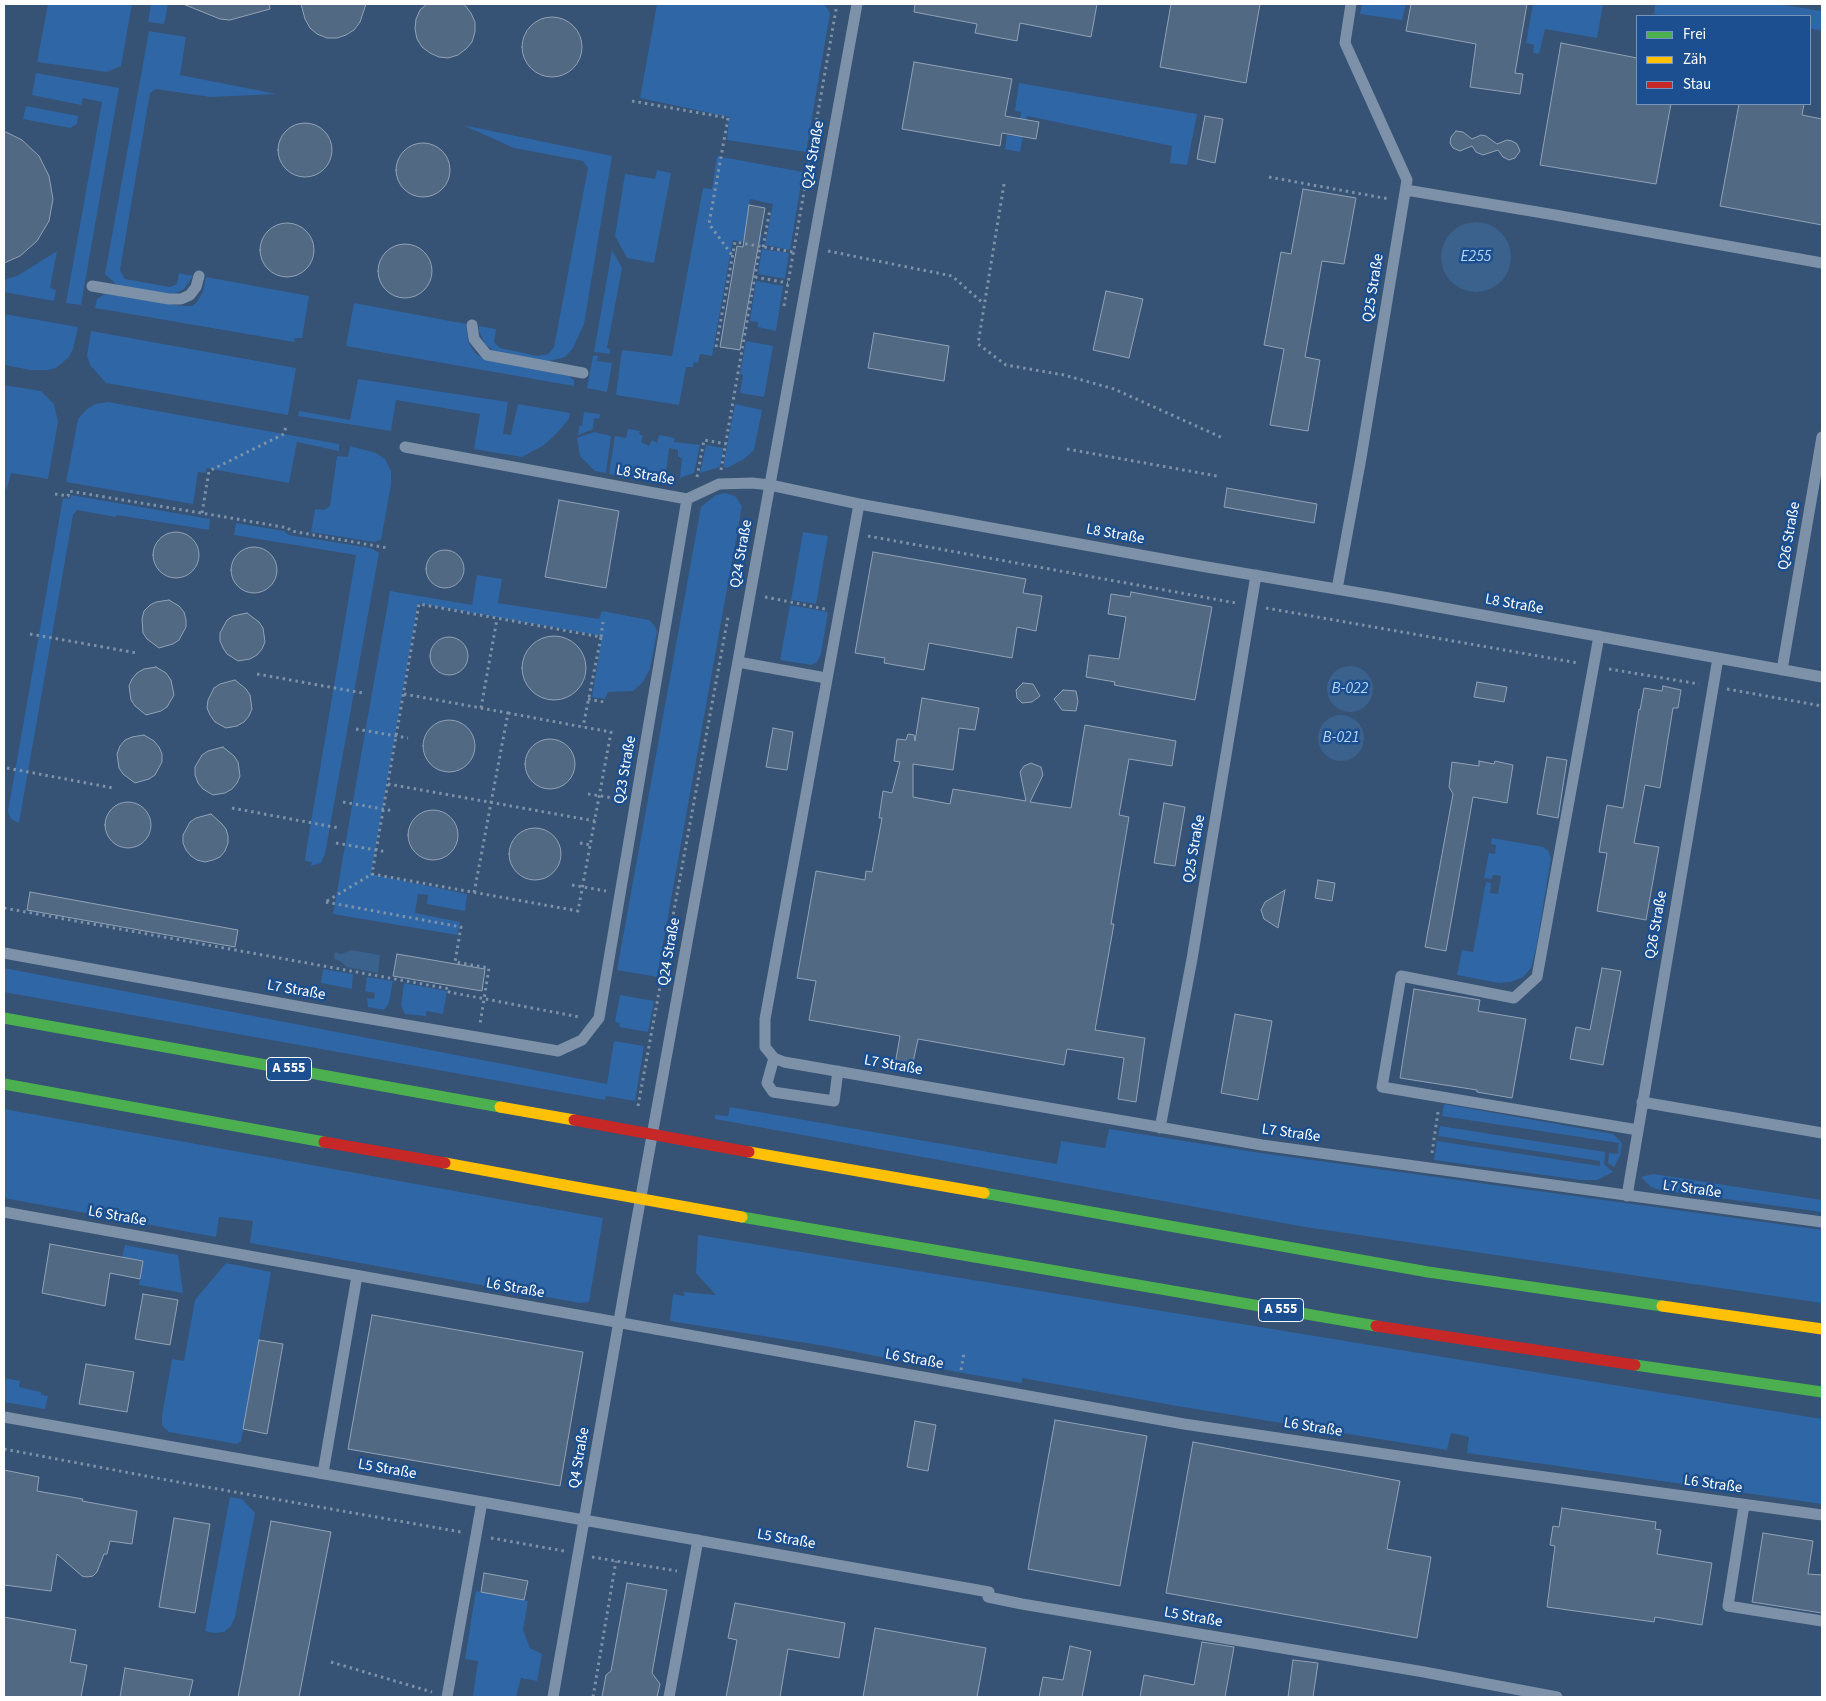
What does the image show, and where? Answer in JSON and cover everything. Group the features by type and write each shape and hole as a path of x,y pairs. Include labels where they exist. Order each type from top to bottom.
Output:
{"highway":[{"name":"A 555","path":"4,1018 1428,1272 1822,1329"},
{"name":"A 555","path":"4,1084 742,1217 1410,1332 1822,1392"}],"lane":[{"name":"Q24 Straße","path":"636,1224 857,4"},
{"name":"Q25 Straße","path":"1337,589 1363,448 1407,180 1345,43 1352,4"},
{"path":"1405,196 1555,215 1822,263"},
{"path":"92,286 169,299 181,298 190,295 196,287 199,276"},
{"path":"472,325 474,340 487,355 583,373"},
{"name":"Q26 Straße","path":"1782,670 1822,437"},
{"name":"L8 Straße","path":"405,447 690,498 719,484 752,483 770,485 859,504 1822,677"},
{"name":"Q23 Straße","path":"582,1040 597,1020 601,1008 690,498"},
{"path":"838,1071 834,1101 773,1092 767,1083 774,1058 765,1047 765,1019 859,504"},
{"name":"Q25 Straße","path":"1160,1128 1192,959 1256,575"},
{"path":"1599,636 1537,977 1514,998 1401,976 1382,1087 1638,1130"},
{"name":"Q26 Straße","path":"1626,1196 1718,658"},
{"path":"738,662 826,678"},
{"name":"L7 Straße","path":"4,953 558,1051 582,1040"},
{"name":"L7 Straße","path":"774,1058 784,1062 1262,1145 1822,1222"},
{"path":"1642,1102 1822,1133"},
{"name":"L6 Straße","path":"4,1212 1184,1424 1465,1466 1822,1515"},
{"name":"Q4 Straße","path":"553,1697 636,1224"},
{"path":"322,1473 357,1276"},
{"name":"L5 Straße","path":"4,1417 989,1592 988,1597 1022,1604 1424,1672 1557,1697"},
{"path":"447,1697 482,1502"},
{"path":"1744,1504 1728,1606 1822,1621"},
{"path":"669,1697 698,1540"}],"path":[{"path":"783,311 836,4"},
{"path":"632,101 728,118 708,224 732,255"},
{"path":"1269,178 1405,196"},
{"path":"1004,184 978,344 1006,365 1064,375 1114,389 1223,438"},
{"path":"719,484 755,277 770,209"},
{"path":"716,347 735,242 793,252"},
{"path":"812,248 952,276 985,304"},
{"path":"755,277 788,283"},
{"path":"202,513 209,471 284,434 286,426"},
{"path":"690,498 704,440 726,444"},
{"path":"1067,449 1217,476"},
{"path":"55,494 68,496 69,491 288,528 290,532 388,548"},
{"path":"854,533 1251,606 1822,706"},
{"path":"750,595 839,611"},
{"path":"372,874 419,604 601,637"},
{"path":"638,1106 729,611"},
{"path":"481,708 497,619"},
{"path":"583,727 603,622"},
{"path":"30,634 137,653"},
{"path":"256,674 363,693"},
{"path":"404,694 611,732 601,796 578,911 372,874 326,902 462,927 455,962 489,968 478,1038"},
{"path":"588,699 604,702"},
{"path":"474,893 508,713"},
{"path":"356,729 408,738"},
{"path":"6,768 113,788"},
{"path":"388,784 595,821"},
{"path":"588,794 626,800"},
{"path":"343,802 394,812"},
{"path":"232,808 339,828"},
{"path":"336,843 387,852"},
{"path":"580,843 591,845"},
{"path":"572,885 610,892"},
{"path":"4,908 450,989 450,992 597,1020"},
{"path":"1429,1168 1439,1110"},
{"path":"4,1449 691,1574"},
{"path":"593,1697 616,1561"},
{"path":"331,1662 447,1697"}],"shaded area":[{"path":"48,4 132,4 121,66 107,72 37,62"},
{"path":"151,4 168,4 164,24 148,22"},
{"path":"657,4 825,5 830,13 806,152 727,140 729,117 640,98"},
{"path":"1362,4 1406,4 1402,20 1360,14"},
{"path":"1533,4 1603,4 1597,38 1545,29 1539,54 1533,53 1534,45 1526,43"},
{"path":"1655,4 1778,4 1822,11 1822,31 1811,28 1811,15 1654,14"},
{"path":"149,31 186,37 180,75 277,94 210,97 156,89 150,93 120,270 125,279 170,287 177,284 179,273 193,276 184,289 174,294 118,286 105,274"},
{"path":"36,73 119,88 81,305 66,303 102,102 83,98 81,105 32,95"},
{"path":"1019,83 1197,114 1187,165 1170,163 1172,146 1027,116 1020,152 1005,149 1007,135 1014,136 1017,119 1020,120 1021,112 1015,111"},
{"path":"26,106 78,116 77,124 70,128 23,119"},
{"path":"463,125 612,156 584,324 573,348 565,357 546,362 496,353 485,344 479,331 479,326 496,329 494,342 500,348 538,356 548,354 554,347 588,168 583,161 514,148"},
{"path":"717,156 803,172 790,250 765,245 773,204 750,199 745,231 762,235 760,245 733,240 712,356 700,354 698,363 694,362 693,367 686,367 679,405 616,395 622,350 672,356 703,188 712,189"},
{"path":"657,170 671,173 654,263 627,258 615,236 625,174 655,179"},
{"path":"762,249 789,253 785,279 758,274"},
{"path":"612,250 622,268 607,348 610,349 610,354 594,352"},
{"path":"57,251 50,288 56,290 54,301 4,292 4,280 19,275"},
{"path":"206,277 309,296 302,338 295,338 294,342 95,308 97,299 105,294 192,306 203,292"},
{"path":"756,281 783,286 776,331 758,327 758,322 750,321"},
{"path":"354,303 466,324 468,341 475,353 485,360 569,376 574,380 574,386 346,346"},
{"path":"4,314 78,327 73,349 69,357 56,368 48,370 31,370 4,365"},
{"path":"91,331 296,368 288,415 106,383 90,365 87,355"},
{"path":"746,341 773,346 764,397 740,393 743,375 740,374"},
{"path":"593,356 598,356 597,361 612,363 607,392 587,388"},
{"path":"358,379 508,402 503,434 511,435 518,404 570,413 569,419 544,445 522,457 474,449 480,414 396,400 391,431 298,416 299,411 350,420"},
{"path":"4,385 41,391 54,404 58,422 48,479 11,473 7,489 4,488"},
{"path":"108,402 339,444 339,451 297,442 289,483 206,468 206,473 198,472 193,504 66,482 78,419 95,404"},
{"path":"735,404 762,410 754,450 744,459 727,468 723,467"},
{"path":"584,412 600,414 599,419 594,418 593,429 578,435 579,426 582,426"},
{"path":"628,429 640,431 639,434 643,436 641,442 649,446 652,440 657,443 659,435 675,438 674,442 700,445 694,473 680,478 682,458 678,457 678,450 669,448 665,482 609,474 615,436 626,438"},
{"path":"594,432 611,436 606,473 595,471 580,456 577,438"},
{"path":"706,445 723,448 720,467 700,473"},
{"path":"350,446 376,453 385,459 391,471 391,485 381,540 374,542 311,532 315,509 324,510 330,506 337,456 348,457"},
{"path":"725,493 735,496 742,506 657,977 617,970 701,507 716,495"},
{"path":"71,495 210,519 209,530 77,510 73,515 19,823 11,819 8,811 63,498 70,499"},
{"path":"236,523 284,531 289,535 371,548 379,553 325,854 321,863 311,866 312,862 305,861 306,852 356,555 234,535"},
{"path":"803,532 828,536 816,604 791,600"},
{"path":"477,575 502,579 498,603 599,619 602,611 649,620 655,626 657,632 650,669 642,683 633,691 608,692 605,699 592,697 602,636 418,603 371,874 467,894 465,911 427,904 428,895 418,894 415,913 460,922 457,935 333,914 390,591 472,605"},
{"path":"790,605 828,612 821,654 817,662 812,665 780,660"},
{"path":"1492,838 1543,847 1548,851 1551,858 1536,949 1531,968 1523,977 1511,982 1499,983 1457,975 1462,950 1473,952 1486,882 1491,883 1490,893 1498,894 1501,876 1493,875 1492,879 1484,878 1489,853 1495,854 1496,845 1491,844"},
{"path":"4,968 607,1084 614,1041 644,1046 635,1101 606,1096 605,1100 4,992"},
{"path":"323,969 353,974 352,989 321,983"},
{"path":"367,977 393,981 389,1003 384,1010 368,1007 367,998 374,999 375,993 365,991"},
{"path":"404,983 447,991 443,1014 426,1011 426,1016 405,1014 401,1006"},
{"path":"620,995 654,1001 648,1032 619,1027 620,1023 615,1022"},
{"path":"1444,1104 1613,1134 1622,1143 1620,1156 1614,1167 1608,1163 1609,1153 1618,1154 1619,1143 1442,1116"},
{"path":"730,1107 1057,1164 1061,1141 1105,1148 1109,1129 1261,1153 1822,1230 1822,1303 1305,1227 715,1119 715,1115 728,1116"},
{"path":"4,1109 603,1218 589,1302 580,1303 250,1243 253,1221 219,1217 216,1237 4,1198"},
{"path":"1440,1126 1605,1152 1604,1164 1613,1172 1597,1180 1581,1180 1434,1160 1437,1141 1600,1166 1600,1161 1438,1136"},
{"path":"1653,1174 1822,1200 1822,1212 1660,1190 1651,1187 1641,1177"},
{"path":"698,1235 1822,1419 1822,1504 1467,1453 1469,1437 1451,1433 1447,1450 1177,1406 1022,1378 1022,1383 831,1347 670,1321 673,1294 684,1296 684,1292 716,1295 696,1273"},
{"path":"125,1245 178,1255 183,1293 139,1285 143,1261 122,1257"},
{"path":"226,1263 271,1272 241,1441 237,1444 169,1432 162,1425 172,1359 184,1361 195,1300"},
{"path":"4,1378 20,1381 19,1387 41,1392 41,1395 48,1396 45,1409 4,1402"},
{"path":"230,1497 242,1499 255,1513 235,1617 231,1626 224,1632 215,1633 205,1631"},
{"path":"476,1591 528,1601 523,1630 530,1648 542,1654 537,1681 521,1678 516,1697 473,1696 478,1661 465,1659"}],"water":[{"name":"E255","path":"1469,222 1483,222 1496,227 1506,237 1511,250 1511,264 1506,277 1496,287 1483,292 1469,292 1456,287 1446,277 1441,264 1441,250 1446,237 1456,227"},
{"name":"B-022","path":"1355,666 1367,672 1372,680 1372,698 1367,706 1359,711 1345,712 1333,706 1328,698 1327,684 1333,672 1341,667"},
{"name":"B-021","path":"1346,715 1358,721 1363,729 1363,747 1358,755 1350,760 1336,761 1324,755 1319,747 1318,733 1324,721 1332,716"},
{"path":"351,950 380,955 378,973 347,967 334,959 335,952 341,954"}],"building":[{"path":"183,4 269,4 270,9 230,20 220,19"},
{"path":"301,4 366,4 360,22 354,30 337,38 327,38 317,34 310,28 305,19"},
{"path":"427,4 464,4 471,13 475,22 472,42 458,55 448,58 439,57 422,47 417,39 416,19 420,10"},
{"path":"915,4 1097,4 1091,37 1020,23 1017,41 975,33 977,24 914,12"},
{"path":"1171,4 1260,4 1246,83 1160,67"},
{"path":"1411,4 1527,4 1515,73 1523,74 1520,94 1470,87 1476,44 1406,31"},
{"path":"552,17 569,22 577,30 582,47 577,64 569,72 552,77 535,72 527,64 522,47 527,30 535,22"},
{"path":"1561,43 1636,58 1636,105 1671,105 1656,184 1540,165"},
{"path":"914,62 1012,79 1005,116 1039,122 1036,139 1002,133 1000,146 902,129"},
{"path":"1739,105 1804,105 1802,115 1822,119 1822,225 1720,206"},
{"path":"1205,116 1223,119 1215,163 1197,159"},
{"path":"300,123 310,123 320,127 328,135 332,150 328,165 320,173 310,177 300,177 290,173 282,165 278,155 278,145 282,135 290,127"},
{"path":"4,131 22,140 39,156 49,176 53,199 49,221 37,241 20,256 4,263"},
{"path":"1456,131 1463,132 1472,139 1481,135 1486,136 1497,144 1507,140 1512,141 1517,144 1520,151 1515,158 1509,160 1503,157 1498,150 1483,155 1476,152 1472,146 1460,151 1453,148 1450,143 1451,137"},
{"path":"418,143 428,143 438,147 446,155 450,170 446,185 438,193 428,197 418,197 408,193 400,185 396,175 396,165 400,155 408,147"},
{"path":"1303,189 1356,198 1344,264 1322,261 1305,357 1320,360 1308,431 1270,425 1284,349 1264,345 1281,252 1291,254"},
{"path":"749,205 765,208 740,350 720,347 737,246 743,247"},
{"path":"282,223 292,223 302,227 310,235 314,250 310,265 302,273 292,277 282,277 272,273 264,265 260,255 260,245 264,235 272,227"},
{"path":"400,244 410,244 420,248 428,256 432,271 428,286 420,294 410,298 400,298 390,294 382,286 378,276 378,266 382,256 390,248"},
{"path":"1106,291 1143,299 1129,358 1093,350"},
{"path":"874,333 949,346 944,381 868,368"},
{"path":"1227,488 1317,504 1314,523 1224,507"},
{"path":"559,500 619,511 606,588 545,577"},
{"path":"176,532 189,536 195,542 199,555 195,568 189,574 176,578 163,574 157,568 153,555 157,542 163,536"},
{"path":"254,547 267,551 273,557 277,570 273,583 267,589 254,593 241,589 235,583 231,570 235,557 241,551"},
{"path":"445,550 459,555 464,569 459,583 445,588 431,583 426,569 431,555"},
{"path":"873,552 1026,579 1023,593 1042,596 1036,631 1017,627 1012,658 929,643 924,670 884,663 885,658 855,653"},
{"path":"1131,592 1212,607 1195,700 1114,685 1115,682 1086,677 1089,655 1119,659 1126,617 1108,614 1111,594 1130,597"},
{"path":"169,600 179,606 184,612 186,627 179,640 159,648 147,639 143,633 142,619 144,611 150,605"},
{"path":"247,613 259,622 263,628 265,642 257,655 250,659 238,661 227,654 223,648 220,641 220,633 227,620 233,616"},
{"path":"548,636 560,636 577,645 584,656 586,668 584,680 577,691 560,700 548,700 536,695 527,686 522,674 522,662 527,650 536,641"},
{"path":"449,637 463,642 468,656 463,670 449,675 435,670 430,656 435,642"},
{"path":"156,667 166,673 171,680 174,695 167,707 161,711 146,715 131,700 129,686 137,673 144,669"},
{"path":"235,680 250,695 252,709 244,722 237,726 226,728 215,722 210,715 207,708 208,700 214,688 220,684"},
{"path":"1477,682 1507,687 1504,702 1474,697"},
{"path":"1023,683 1033,684 1040,696 1032,702 1022,703 1017,698 1016,690"},
{"path":"1663,686 1681,690 1678,708 1673,708 1660,788 1645,785 1634,843 1659,847 1646,920 1597,911 1607,853 1599,852 1607,805 1623,808 1644,688 1662,691"},
{"path":"1063,690 1076,691 1078,701 1076,711 1062,710 1054,699"},
{"path":"922,698 979,708 975,730 959,728 953,770 913,764 913,797 950,804 953,789 1026,801 1020,772 1024,766 1031,763 1041,767 1043,775 1030,802 1071,808 1085,725 1176,741 1172,766 1129,759 1119,815 1129,817 1111,924 1114,924 1095,1030 1145,1038 1136,1102 1118,1099 1124,1058 1067,1049 1064,1065 918,1039 911,1072 894,1070 900,1036 809,1020 816,981 797,978 816,871 865,880 866,871 872,872 882,818 879,818 883,791 892,793 900,762 894,761 897,739 906,740 908,734 914,735 915,741"},
{"path":"444,720 454,720 468,727 475,741 475,751 468,765 454,772 444,772 434,768 427,761 423,751 423,741 427,731 434,724"},
{"path":"773,728 793,732 787,770 766,767"},
{"path":"144,735 154,741 159,747 162,754 162,762 155,775 135,783 123,774 119,768 117,754 125,740"},
{"path":"545,739 555,739 568,746 575,759 575,769 568,782 555,789 545,789 536,785 529,778 525,769 525,759 529,750 536,743"},
{"path":"223,747 238,762 240,776 232,789 225,793 213,795 203,789 198,783 195,767 202,755 208,751"},
{"path":"1547,757 1567,760 1558,818 1537,814"},
{"path":"1479,761 1494,764 1495,761 1513,765 1507,803 1473,797 1446,951 1425,947 1453,794 1449,787 1452,762 1479,766"},
{"path":"128,802 141,806 147,812 151,825 147,838 141,844 128,848 115,844 109,838 105,825 109,812 115,806"},
{"path":"1164,803 1185,807 1175,866 1154,863"},
{"path":"428,810 438,810 451,817 458,830 458,840 451,853 438,860 428,860 419,856 412,849 408,840 408,830 412,821 419,814"},
{"path":"211,814 226,829 228,843 220,857 205,862 197,860 186,850 183,843 183,835 190,822 196,818"},
{"path":"530,828 540,828 554,835 561,849 561,859 554,873 540,880 530,880 520,876 513,869 509,859 509,849 513,839 520,832"},
{"path":"1318,880 1335,883 1332,901 1315,898"},
{"path":"1285,890 1278,928 1264,919 1261,910 1265,902"},
{"path":"30,892 238,930 235,947 27,910"},
{"path":"397,954 485,969 482,991 393,976"},
{"path":"1602,968 1621,971 1603,1065 1570,1059 1576,1027 1590,1030"},
{"path":"1414,989 1480,1000 1478,1011 1526,1019 1512,1098 1477,1092 1477,1090 1400,1078"},
{"path":"1235,1014 1272,1021 1258,1100 1221,1093"},
{"path":"50,1244 143,1261 140,1279 110,1273 105,1306 42,1293"},
{"path":"143,1294 178,1300 170,1345 135,1339"},
{"path":"372,1315 583,1352 560,1486 348,1449"},
{"path":"259,1340 283,1344 267,1434 243,1429"},
{"path":"86,1364 134,1372 127,1412 79,1404"},
{"path":"1055,1420 1147,1436 1120,1586 1028,1569"},
{"path":"915,1421 936,1425 928,1471 907,1467"},
{"path":"1193,1442 1400,1481 1387,1549 1431,1557 1417,1638 1166,1593"},
{"path":"4,1470 39,1477 37,1491 137,1511 132,1544 110,1541 107,1554 104,1554 97,1572 93,1576 87,1577 82,1576 57,1554 51,1591 4,1585"},
{"path":"1562,1508 1656,1522 1655,1529 1661,1530 1657,1554 1712,1563 1702,1625 1655,1617 1654,1622 1547,1607 1555,1546 1550,1545 1553,1526 1559,1527"},
{"path":"174,1518 210,1524 195,1613 159,1607"},
{"path":"271,1521 331,1532 299,1697 238,1697"},
{"path":"1763,1533 1813,1541 1808,1574 1822,1575 1822,1613 1752,1602"},
{"path":"484,1573 528,1581 524,1600 481,1592"},
{"path":"627,1583 667,1590 652,1673 660,1684 657,1697 602,1697 606,1675 611,1671"},
{"path":"735,1603 845,1623 839,1658 788,1649 780,1697 726,1697 737,1640 728,1638"},
{"path":"4,1617 76,1630 70,1662 87,1665 81,1697 4,1697"},
{"path":"875,1628 986,1648 977,1697 863,1697"},
{"path":"1202,1642 1234,1647 1225,1697 1140,1697 1144,1675 1194,1685"},
{"path":"1070,1646 1091,1651 1082,1697 1039,1697 1043,1677 1063,1680"},
{"path":"1293,1660 1318,1663 1313,1697 1288,1697"},
{"path":"125,1668 193,1680 189,1697 120,1697"}],"traffic: fast":[{"path":"4,1018 500,1107"},
{"path":"4,1084 324,1142"},
{"path":"984,1193 1428,1272 1662,1306"},
{"path":"742,1217 1376,1326"},
{"path":"1635,1365 1822,1392"}],"traffic: slow":[{"path":"500,1107 574,1120"},
{"path":"749,1152 984,1193"},
{"path":"445,1163 564,1185"},
{"path":"564,1185 742,1217"},
{"path":"1662,1306 1822,1329"}],"traffic: jam":[{"path":"574,1120 749,1152"},
{"path":"324,1142 445,1163"},
{"path":"1376,1326 1635,1365"}]}
